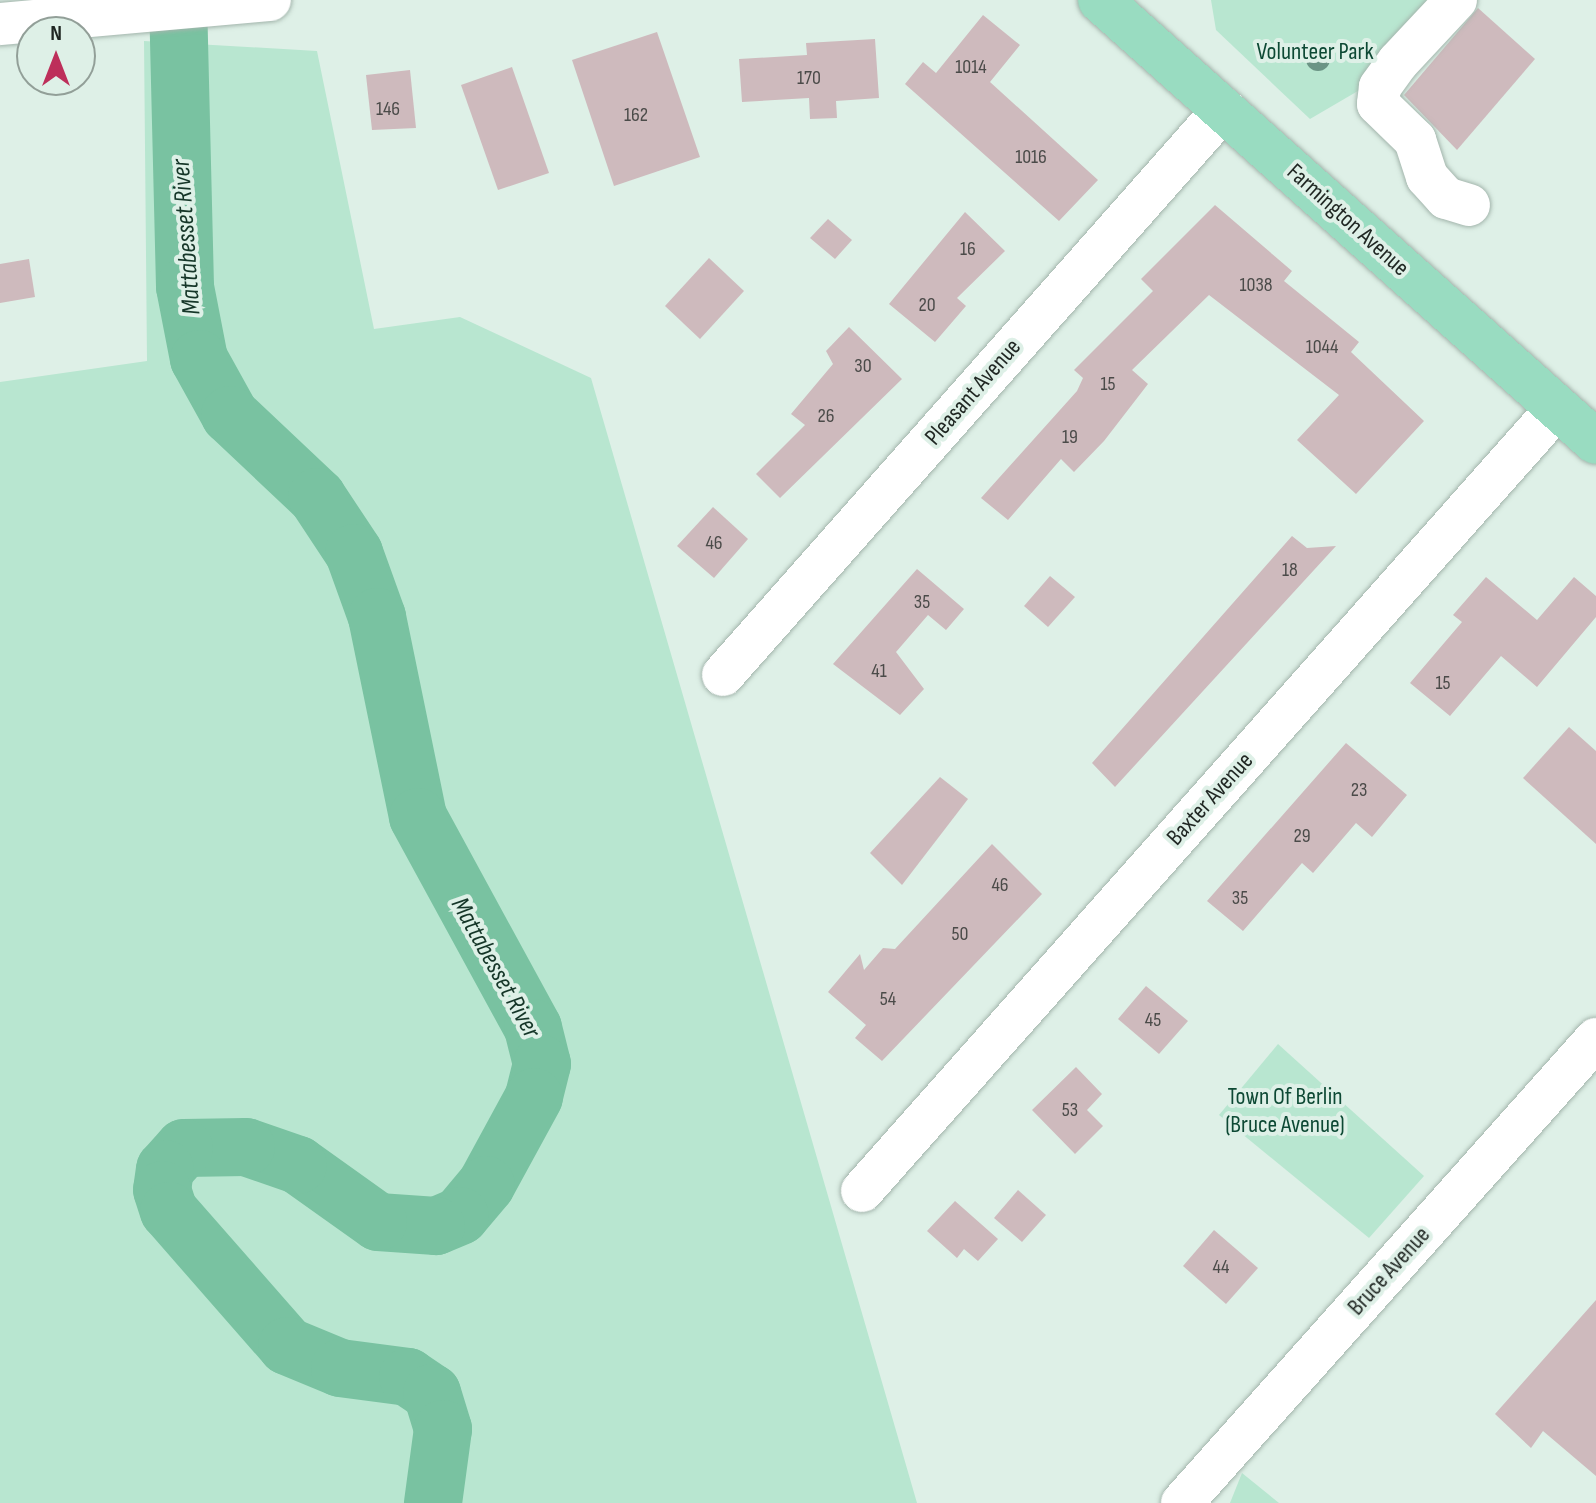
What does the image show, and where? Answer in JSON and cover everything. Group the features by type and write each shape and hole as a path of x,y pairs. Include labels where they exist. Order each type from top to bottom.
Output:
{"main road":[{"name":"Farmington Avenue","path":"1100,0 1596,442"}],"street":[{"path":"0,24 270,0"},
{"path":"1456,0 1398,62 1380,87 1378,104 1415,140 1427,177 1446,198 1469,205"},
{"name":"Pleasant Avenue","path":"723,675 1224,109"},
{"name":"Baxter Avenue","path":"862,1191 1558,407"},
{"name":"Bruce Avenue","path":"1182,1503 1596,1039"}],"green space":[{"name":"Volunteer Park","path":"1211,0 1440,0 1363,88 1310,119 1216,30"},
{"path":"144,41 317,51 374,329 460,317 591,378 917,1503 0,1503 0,382 147,361"},
{"name":"Town Of Berlin (Bruce Avenue)","path":"1278,1044 1424,1176 1369,1238 1219,1115"},
{"path":"1242,1473 1279,1503 1230,1503"}],"building":[{"path":"1478,8 1535,59 1457,150 1404,95"},
{"path":"983,15 1020,45 990,82 1098,180 1059,221 905,84 923,62 936,73"},
{"path":"657,32 700,157 614,186 572,60"},
{"path":"875,39 879,98 836,101 837,118 810,119 809,98 742,102 739,59 807,55 806,43"},
{"path":"512,67 549,173 498,190 461,85"},
{"path":"410,70 416,128 372,130 366,75"},
{"path":"1215,205 1292,271 1284,281 1359,342 1351,352 1424,421 1356,494 1297,440 1339,395 1209,295 1132,370 1148,384 1104,441 1074,472 1061,459 1008,520 981,498 1077,391 1083,378 1074,370 1153,291 1141,279"},
{"path":"965,212 1005,251 957,298 966,306 935,342 889,304"},
{"path":"828,219 852,240 835,259 810,238"},
{"path":"709,258 744,291 700,339 665,306"},
{"path":"29,259 35,297 0,303 0,264"},
{"path":"849,327 902,379 780,498 756,474 805,425 791,414 833,364 826,351"},
{"path":"713,507 748,539 714,578 677,546"},
{"path":"1292,536 1307,548 1336,546 1115,787 1092,763"},
{"path":"917,569 964,609 946,630 928,615 896,652 924,689 900,715 833,664"},
{"path":"1050,576 1075,597 1048,627 1024,606"},
{"path":"1486,577 1537,620 1574,577 1596,596 1596,617 1537,687 1501,656 1450,716 1410,683 1462,622 1453,615"},
{"path":"1569,727 1596,751 1596,844 1523,778"},
{"path":"1346,743 1407,795 1372,837 1356,823 1313,873 1302,863 1243,931 1207,901"},
{"path":"940,777 968,799 902,885 870,853"},
{"path":"992,844 1042,894 882,1061 855,1038 866,1025 828,992 860,954 864,970 883,948 895,949"},
{"path":"1146,986 1188,1021 1159,1054 1118,1019"},
{"path":"1076,1067 1102,1094 1087,1110 1103,1126 1075,1154 1032,1110"},
{"path":"1018,1190 1046,1215 1022,1242 994,1218"},
{"path":"955,1201 998,1239 978,1261 964,1249 957,1258 927,1231"},
{"path":"1214,1230 1258,1268 1226,1304 1183,1266"},
{"path":"1596,1300 1596,1476 1543,1431 1531,1448 1495,1414"}],"waterway":[{"name":"Mattabesset River","path":"178,0 185,287 199,359 230,415 317,497 354,553 377,617 418,817 533,1028 542,1064 534,1097 486,1185 460,1216 436,1226 378,1222 298,1165 246,1147 184,1148 165,1169 162,1190 169,1211 287,1346 340,1368 408,1377 432,1393 443,1429 433,1503"}]}
